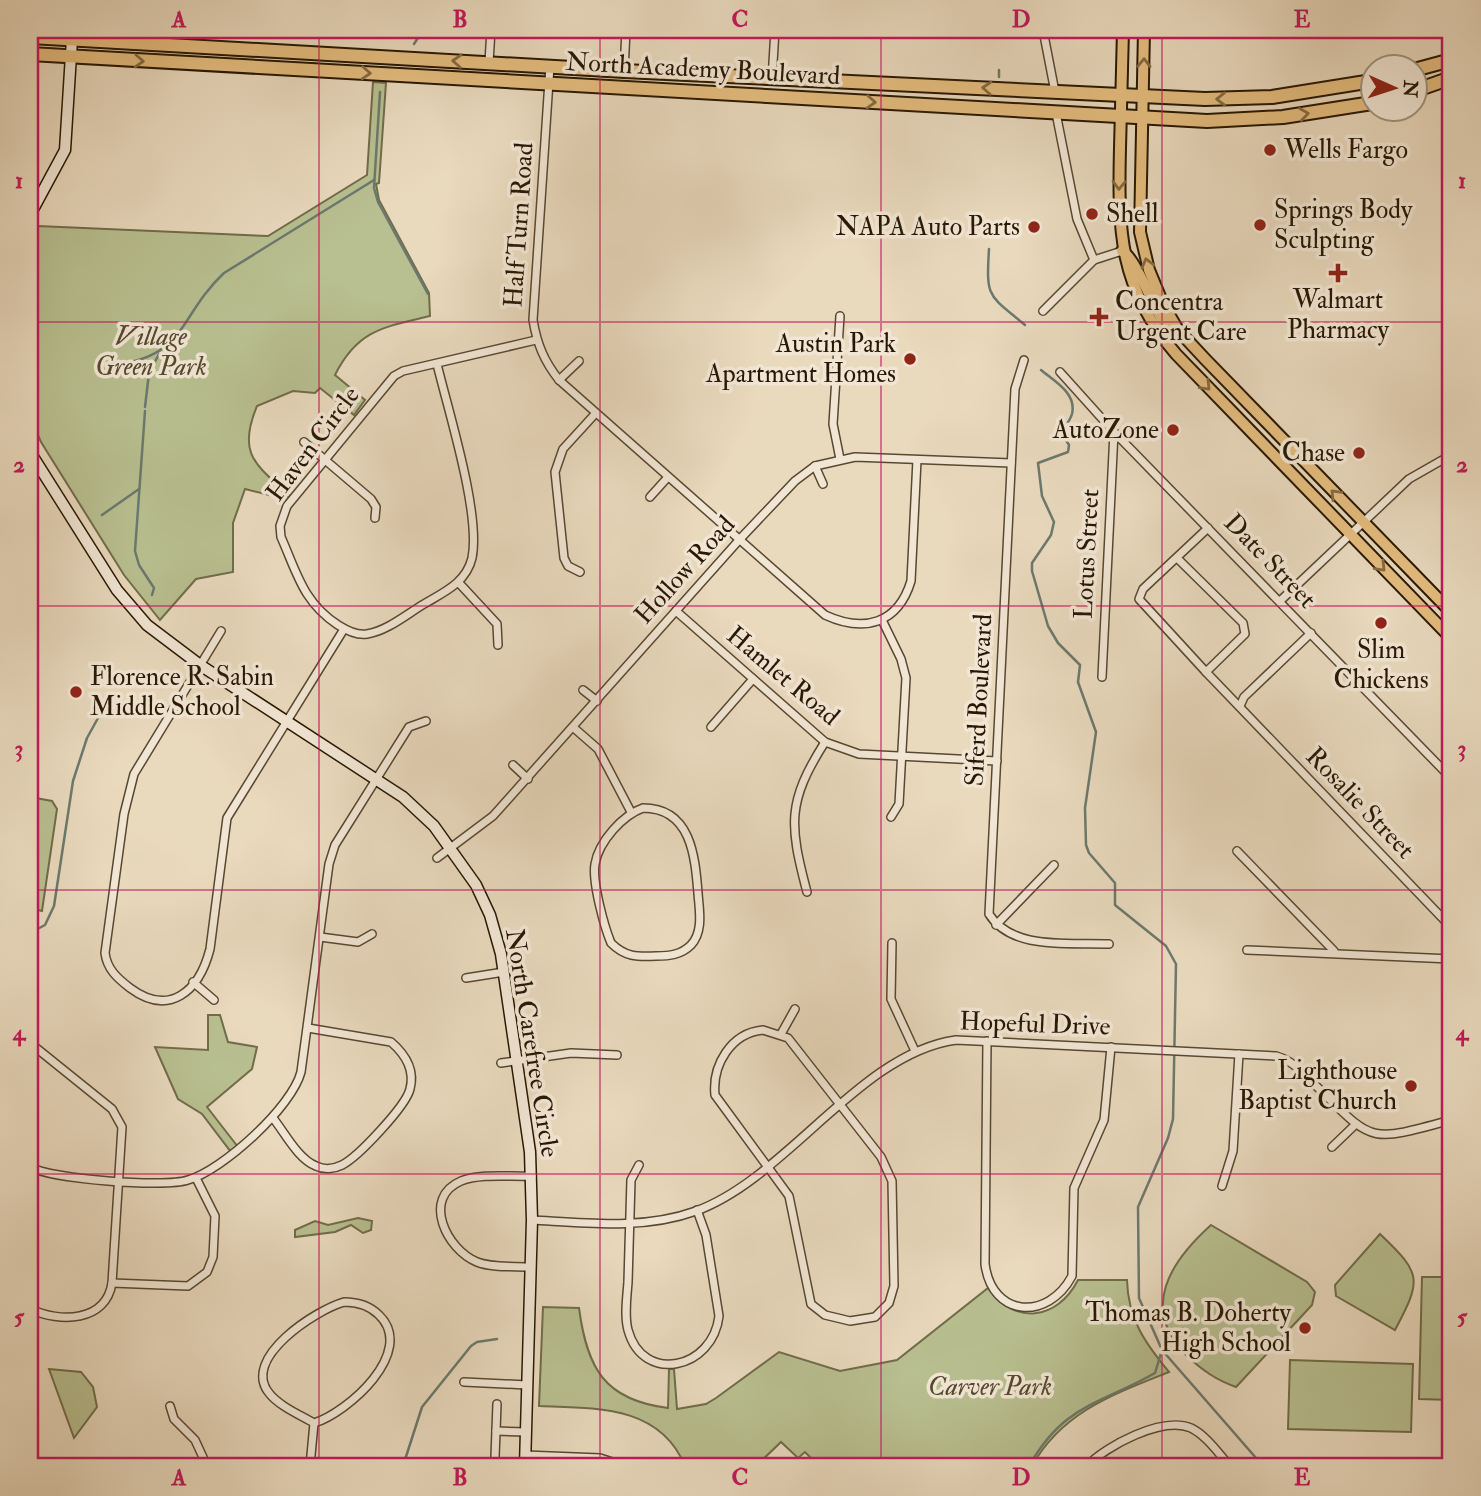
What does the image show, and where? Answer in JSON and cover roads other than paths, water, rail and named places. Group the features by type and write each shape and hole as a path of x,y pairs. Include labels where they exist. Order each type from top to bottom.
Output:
{"highway":[{"name":"North Academy Boulevard","path":"30,37 72,34 624,71 1143,97 1272,97 1358,83"},
{"name":"North Academy Boulevard","path":"30,54 1142,118 1236,120 1358,105"},
{"path":"1428,66 1451,60"},
{"path":"1428,86 1451,78"}],"main road":[{"path":"1123,30 1118,201 1122,251 1134,291 1157,332 1451,638"},
{"path":"1144,30 1140,232 1155,288 1178,330 1451,612"},
{"path":"30,215 65,150 72,34"},
{"path":"1122,251 1130,254 1145,290 1165,326 1178,330"},
{"path":"1233,413 1257,413"},
{"name":"North Carefree Circle","path":"30,452 131,609 147,625 200,666 376,777 417,808 452,847 472,878 490,915 504,972 531,1176 525,1461"}],"street":[{"path":"489,62 491,30"},
{"path":"624,71 626,30"},
{"path":"772,79 775,30"},
{"path":"1043,30 1055,92"},
{"name":"Half Turn Road","path":"550,66 534,320 536,340 546,362 559,380 595,414 825,615 852,624 882,620"},
{"path":"1056,113 1077,219 1094,260"},
{"path":"1044,311 1094,260 1122,251"},
{"path":"840,316 834,424 840,459"},
{"name":"Haven Circle","path":"344,629 315,608 281,537 282,517 287,506 394,376 536,340"},
{"name":"Siferd Boulevard","path":"996,925 989,914 1011,463 1015,389 1024,360"},
{"path":"559,380 579,361"},
{"path":"221,631 141,760 130,786 105,953 113,973 144,999 157,1002 172,999 192,982 204,966 210,949 227,818 344,629 364,635 381,630 459,583 470,564 473,542 467,486 437,364"},
{"name":"Date Street","path":"1060,372 1114,432 1451,778"},
{"path":"580,572 568,566 564,558 555,472 563,449 595,414"},
{"name":"Lotus Street","path":"1101,677 1114,432"},
{"path":"304,442 371,499 376,507 375,518"},
{"path":"1280,601 1409,479 1451,455"},
{"name":"Hollow Road","path":"437,858 493,816 740,539 794,481 815,466 840,459 1011,463"},
{"path":"891,817 899,804 905,678 901,659 882,620 898,609 906,597 911,581 917,460"},
{"path":"815,466 823,484"},
{"path":"650,497 668,477"},
{"path":"1206,672 1245,634 1243,623 1177,558 1208,528"},
{"name":"Rosalie Street","path":"1177,558 1143,589 1139,599 1451,928"},
{"path":"459,583 497,624 498,645"},
{"name":"Hamlet Road","path":"676,611 825,742 859,754 997,761"},
{"path":"1240,706 1244,697 1311,633"},
{"path":"711,727 753,679"},
{"path":"583,690 597,702"},
{"path":"30,1184 33,1169 58,1176 168,1183 196,1178 273,1118 290,1099 298,1082 308,1028 329,864 335,845 409,727 426,721"},
{"path":"574,728 598,749 632,812"},
{"path":"807,892 795,847 794,811 805,774 825,742"},
{"path":"513,765 528,779"},
{"path":"653,808 666,813 687,832 695,854 699,917 692,944 670,956 635,957 611,943 595,863 623,818 632,812 653,808"},
{"path":"687,832 696,826"},
{"path":"1237,851 1335,952"},
{"path":"1054,865 996,925 1007,934 1030,940 1109,944"},
{"path":"320,937 358,942 372,934"},
{"path":"891,943 891,999 915,1051"},
{"path":"692,944 701,951"},
{"path":"1247,950 1451,959"},
{"path":"466,978 504,972"},
{"path":"192,982 214,1000"},
{"path":"781,1034 795,1009"},
{"path":"273,1118 304,1158 316,1167 332,1168 351,1160 408,1095 411,1079 408,1062 391,1042 308,1028"},
{"path":"755,1031 781,1034 788,1038 881,1157 892,1181 892,1296 883,1312 875,1317 850,1321 825,1315 811,1304 789,1196 715,1095 717,1066 736,1042 755,1031"},
{"name":"Hopeful Drive","path":"532,1220 630,1223 671,1218 697,1210 724,1198 898,1060 944,1041 1276,1056 1293,1063 1368,1133 1385,1136 1451,1120"},
{"path":"987,1041 986,1270 994,1287 1006,1301 1017,1308 1036,1307 1055,1297 1072,1276 1074,1188 1104,1120 1111,1047"},
{"path":"30,1043 117,1115 122,1127 112,1283 104,1304 87,1315 39,1313 30,1309"},
{"path":"501,1063 570,1053 617,1055"},
{"path":"1222,1186 1233,1151 1239,1054"},
{"path":"117,1115 127,1111"},
{"path":"1332,1147 1356,1124"},
{"path":"639,1165 631,1180 627,1329 636,1348 660,1363 675,1364 700,1355 713,1340 718,1328 719,1316 706,1235 697,1210"},
{"path":"531,1176 463,1180 444,1196 440,1212 443,1228 471,1259 483,1263 531,1267"},
{"path":"112,1283 179,1287 195,1283 212,1264 213,1208 196,1178"},
{"path":"214,1238 225,1238"},
{"path":"344,1302 360,1304 376,1313 386,1324 389,1347 383,1365 342,1411 314,1423 270,1395 263,1378 265,1360 274,1347 329,1308 344,1302"},
{"path":"464,1382 527,1385"},
{"path":"495,1457 497,1404"},
{"path":"170,1406 174,1419 194,1440 207,1466"},
{"path":"310,1466 314,1423"},
{"path":"1087,1466 1107,1449 1157,1427 1178,1425 1198,1433 1230,1466"},
{"path":"496,1431 526,1432"},
{"path":"525,1461 600,1458 625,1466"}],"waterway":[{"path":"414,44 423,30"},
{"path":"999,70 999,77"},
{"path":"380,92 374,188 378,202 428,294"},
{"path":"115,365 139,360 169,343 224,273 374,180"},
{"path":"989,249 988,278 992,294 1025,325"},
{"path":"145,407 149,373 159,354"},
{"path":"1041,370 1063,388 1073,407 1062,434 1069,445 1068,452 1038,463 1042,496 1054,522 1051,535 1032,563 1032,571 1048,626 1058,643 1080,665 1078,682 1096,732 1085,808 1086,845 1089,853 1115,883 1115,905 1166,946 1176,964 1173,1119 1168,1138 1138,1207 1139,1298 1162,1350 1263,1466"},
{"path":"145,411 135,551 139,565 154,588 152,595"},
{"path":"102,515 139,489"},
{"path":"30,933 45,925 54,906 73,781 87,738 103,709"},
{"path":"403,1466 422,1407 471,1346 477,1342 497,1339"},
{"path":"1029,1466 1042,1446 1069,1418 1155,1373 1162,1350"}],"place":[{"name":"Wells Fargo","path":"1270,150"},
{"name":"Shell","path":"1092,214"},
{"name":"Springs Body Sculpting","path":"1260,225"},
{"name":"NAPA Auto Parts","path":"1034,227"},
{"name":"Walmart Pharmacy","path":"1338,273"},
{"name":"Concentra Urgent Care","path":"1099,317"},
{"name":"Austin Park Apartment Homes","path":"910,359"},
{"name":"AutoZone","path":"1173,430"},
{"name":"Chase","path":"1359,453"},
{"name":"Slim Chickens","path":"1381,623"},
{"name":"Florence R. Sabin Middle School","path":"76,692"},
{"name":"Lighthouse Baptist Church","path":"1411,1086"},
{"name":"Thomas B. Doherty High School","path":"1305,1328"}],"park label":[{"name":"Village Green Park","path":"151,352"},
{"name":"Carver Park","path":"990,1387"}]}
